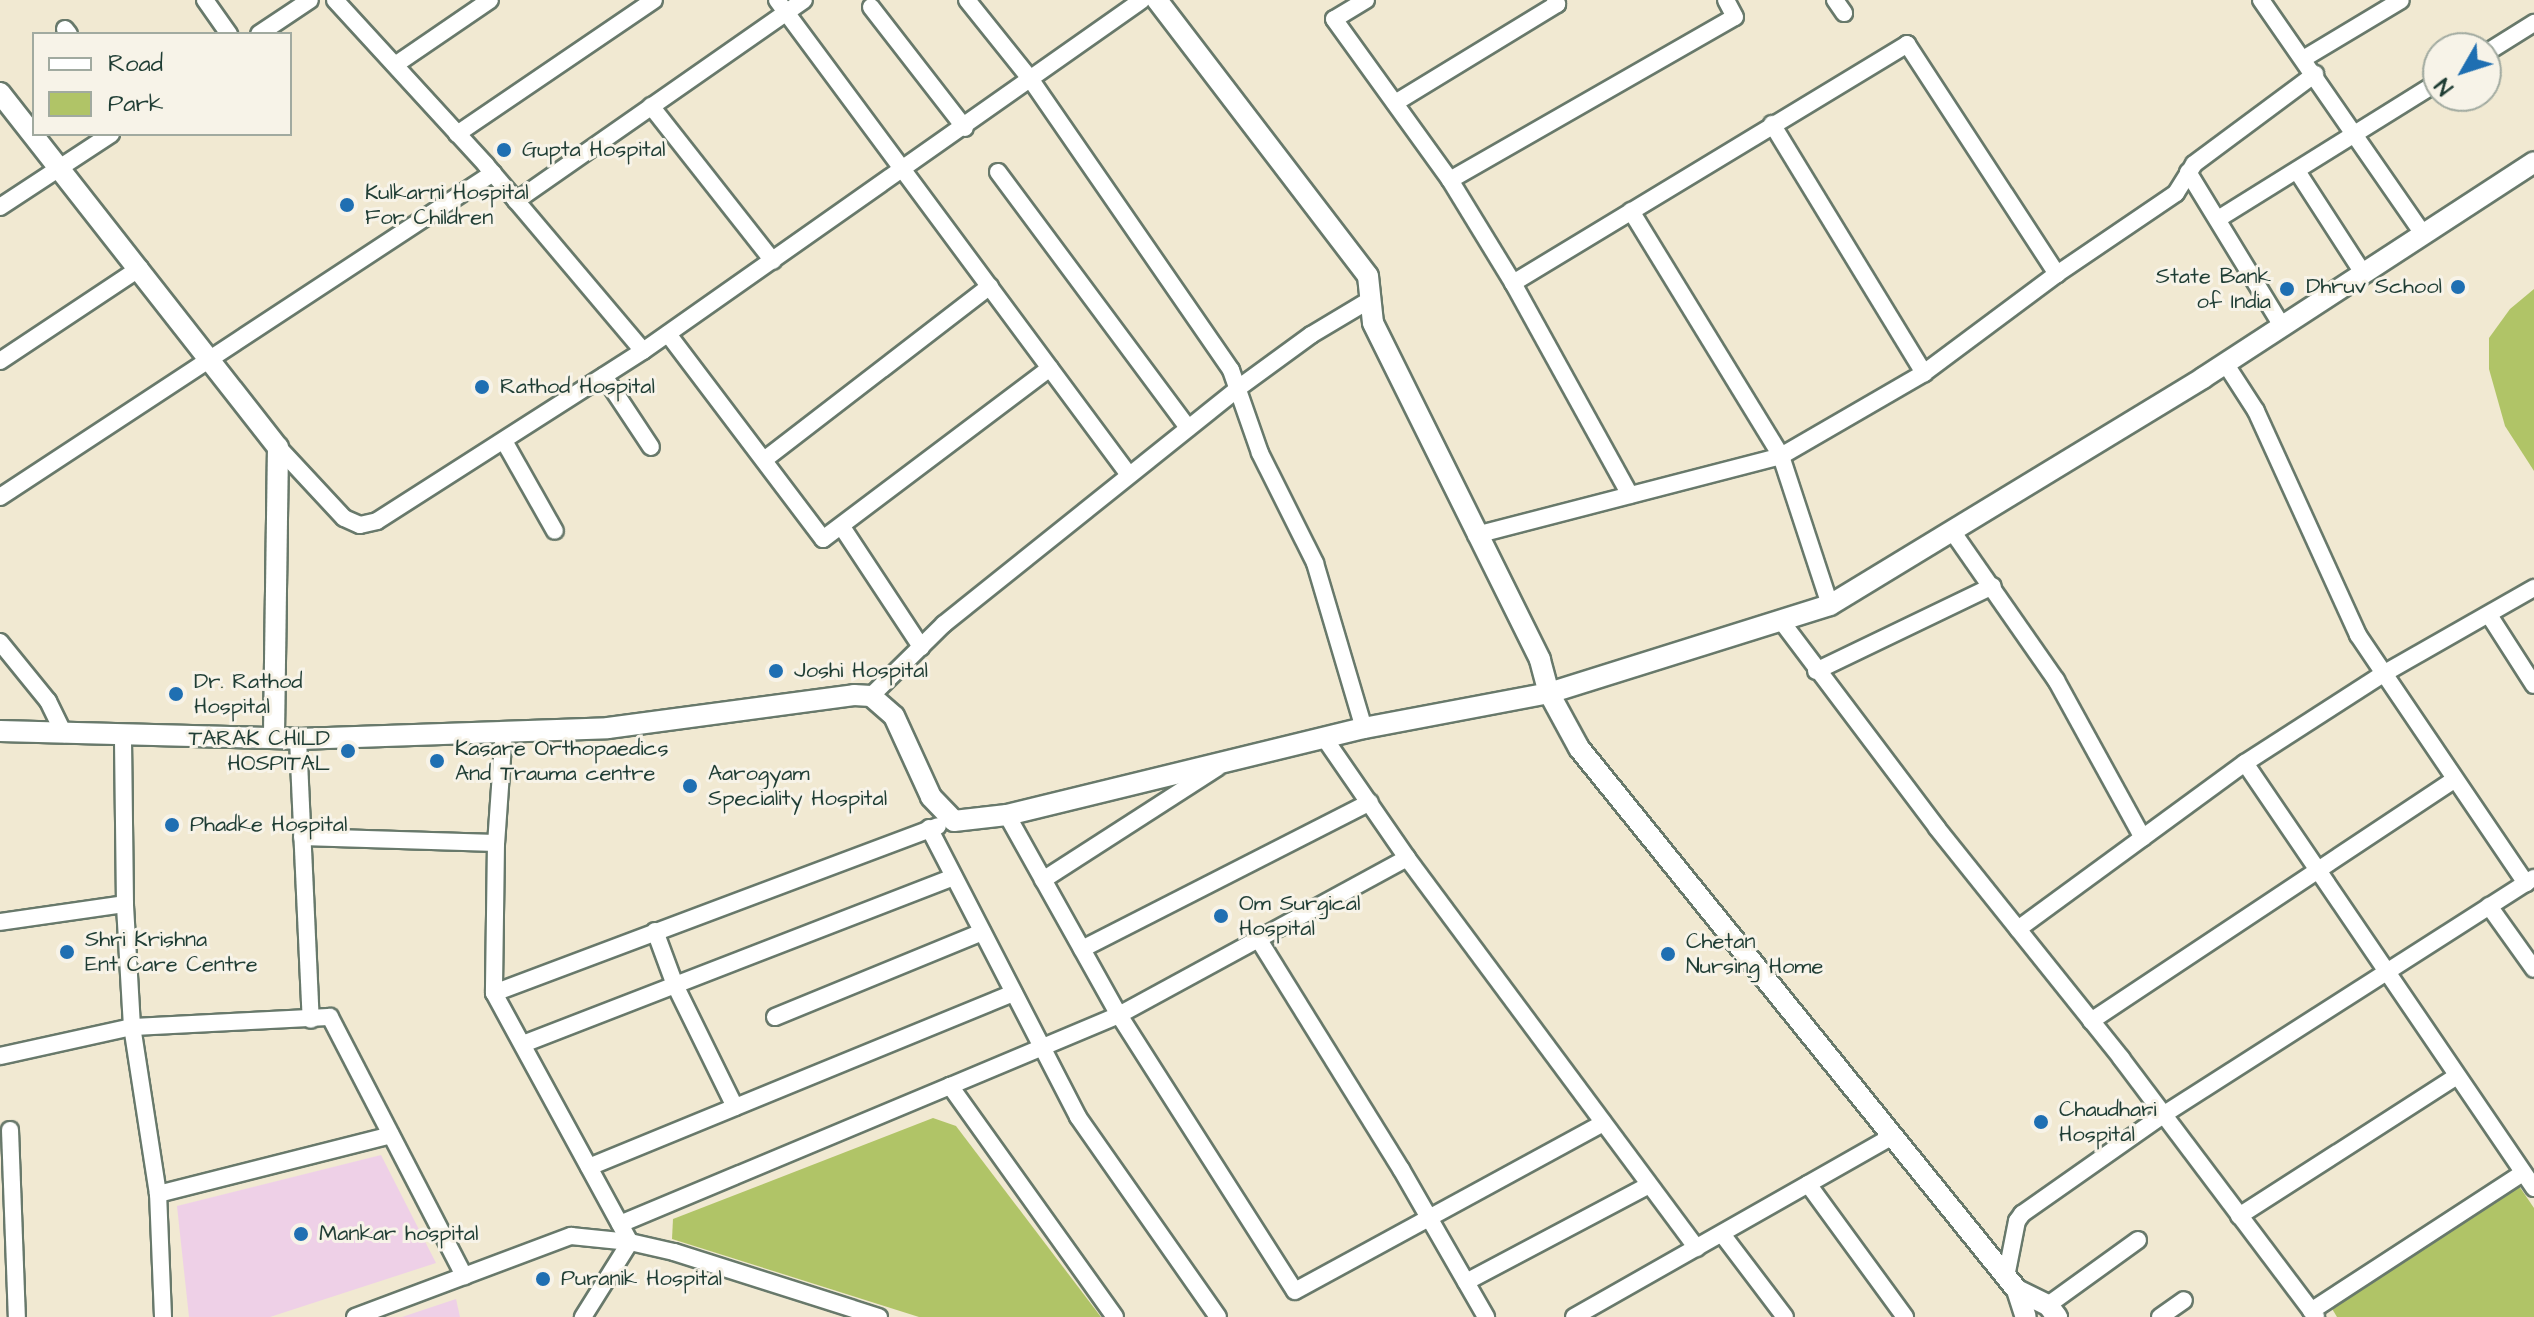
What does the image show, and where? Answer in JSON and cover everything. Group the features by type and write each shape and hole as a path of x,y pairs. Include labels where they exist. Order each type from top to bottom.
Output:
{"street":[{"path":"205,0 228,32"},
{"path":"262,32 310,0"},
{"path":"335,0 493,173 643,351"},
{"path":"395,65 490,0"},
{"path":"457,134 654,0"},
{"path":"516,201 651,106 782,6 804,0"},
{"path":"967,0 1031,80 1231,370 1260,453 1315,563 1364,728"},
{"path":"34,136 278,447 344,518 360,525 377,521 643,351 965,128 1142,0"},
{"path":"1157,0 1368,276 1368,301 1373,323 1540,660 1549,693 1579,748 2012,1284 2026,1317"},
{"path":"1366,0 1334,19 1450,180 1513,283 1630,495"},
{"path":"1450,180 1735,17 1726,0"},
{"path":"2261,0 2356,132 2423,234"},
{"path":"2303,59 2401,0"},
{"path":"1395,103 1559,1"},
{"path":"782,6 1129,475"},
{"path":"871,7 965,128"},
{"path":"2502,43 2534,23"},
{"path":"1513,283 1907,44 2057,274"},
{"path":"1476,535 1781,456 1924,373 2057,274 2176,193 2194,164 2315,74"},
{"path":"2218,219 2422,92"},
{"path":"0,93 32,134"},
{"path":"651,106 773,261"},
{"path":"1772,124 1924,373"},
{"path":"0,207 108,136"},
{"path":"494,993 929,828 954,821 1007,815 1218,767 1364,728 1549,693 1830,605 2225,363 2534,162"},
{"path":"2297,171 2363,273"},
{"path":"998,172 1188,428"},
{"path":"2188,172 2282,326"},
{"path":"0,497 493,173"},
{"path":"1631,211 1781,456 1830,605"},
{"path":"0,361 140,268"},
{"path":"764,460 990,286"},
{"path":"871,696 944,624 1237,389 1311,335 1368,301"},
{"path":"668,334 820,537 826,539 1050,368"},
{"path":"2012,1284 2019,1217 2163,1115 2530,881 2454,780 2358,635 2256,411 2225,363"},
{"path":"604,376 651,447"},
{"path":"504,441 555,531"},
{"path":"274,738 278,447"},
{"path":"842,527 921,647"},
{"path":"1952,531 2056,680 2143,838"},
{"path":"1816,671 1993,586"},
{"path":"2018,929 2245,763 2383,674 2534,588"},
{"path":"2489,615 2534,685"},
{"path":"1782,622 1816,671 2091,1021 2313,1314 2523,1173"},
{"path":"0,642 48,701 64,734"},
{"path":"0,731 298,739 608,728 854,695 871,696 894,716 931,797 954,821"},
{"path":"504,730 496,843 494,993 630,1242"},
{"path":"123,736 125,904 132,1027 158,1194 163,1317"},
{"path":"298,739 311,1020"},
{"path":"1325,739 1407,858 1697,1248"},
{"path":"2245,763 2534,1188"},
{"path":"1043,880 1218,767"},
{"path":"2091,1021 2454,780"},
{"path":"1082,949 1370,802"},
{"path":"1007,815 1119,1015 1295,1291 1603,1123"},
{"path":"929,828 1078,1117 1218,1317"},
{"path":"302,837 496,843"},
{"path":"620,1224 1119,1015 1407,858"},
{"path":"523,1044 954,877"},
{"path":"0,922 125,904"},
{"path":"2489,906 2534,969"},
{"path":"655,931 675,985 735,1107"},
{"path":"775,1017 982,932"},
{"path":"1259,940 1486,1317"},
{"path":"589,1167 1014,993"},
{"path":"0,1056 132,1027 330,1017 464,1276"},
{"path":"2239,1216 2457,1076"},
{"path":"950,1086 1115,1317"},
{"path":"10,1130 6,1204 17,1317"},
{"path":"158,1194 391,1135"},
{"path":"1580,1314 1892,1136"},
{"path":"1808,1184 1905,1317"},
{"path":"1466,1282 1649,1185"},
{"path":"1722,1234 1785,1317"},
{"path":"355,1317 571,1236 630,1242 674,1252 851,1312 879,1317"},
{"path":"2012,1284 2052,1311 2138,1240"},
{"path":"583,1317 630,1242"},
{"path":"2160,1317 2184,1300"},
{"path":"1580,1314 1606,1317"}],"shaded area":[{"name":"Mankar hospital","path":"381,1155 436,1263 270,1317 189,1317 177,1206"},
{"path":"456,1299 460,1317 402,1317"}],"green space":[{"path":"2534,289 2534,471 2505,426 2489,369 2489,338 2510,309"},
{"path":"933,1118 956,1126 1101,1317 919,1317 672,1239 673,1219"},
{"path":"2517,1183 2534,1208 2534,1317 2337,1317 2331,1307"}],"place":[{"name":"Gupta Hospital","path":"504,150"},
{"name":"Kulkarni Hospital For Children","path":"347,205"},
{"name":"Dhruv School","path":"2458,287"},
{"name":"State Bank of India","path":"2287,289"},
{"name":"Rathod Hospital","path":"482,387"},
{"name":"Joshi Hospital","path":"776,671"},
{"name":"Dr. Rathod Hospital","path":"176,694"},
{"name":"TARAK CHILD HOSPITAL","path":"348,751"},
{"name":"Kasare Orthopaedics And Trauma centre","path":"437,761"},
{"name":"Aarogyam Speciality Hospital","path":"690,786"},
{"name":"Phadke Hospital","path":"172,825"},
{"name":"Om Surgical Hospital","path":"1221,916"},
{"name":"Shri Krishna Ent Care Centre","path":"67,952"},
{"name":"Chetan Nursing Home","path":"1668,954"},
{"name":"Chaudhari Hospital","path":"2041,1122"},
{"name":"Mankar hospital","path":"301,1234"},
{"name":"Puranik Hospital","path":"543,1279"}]}
